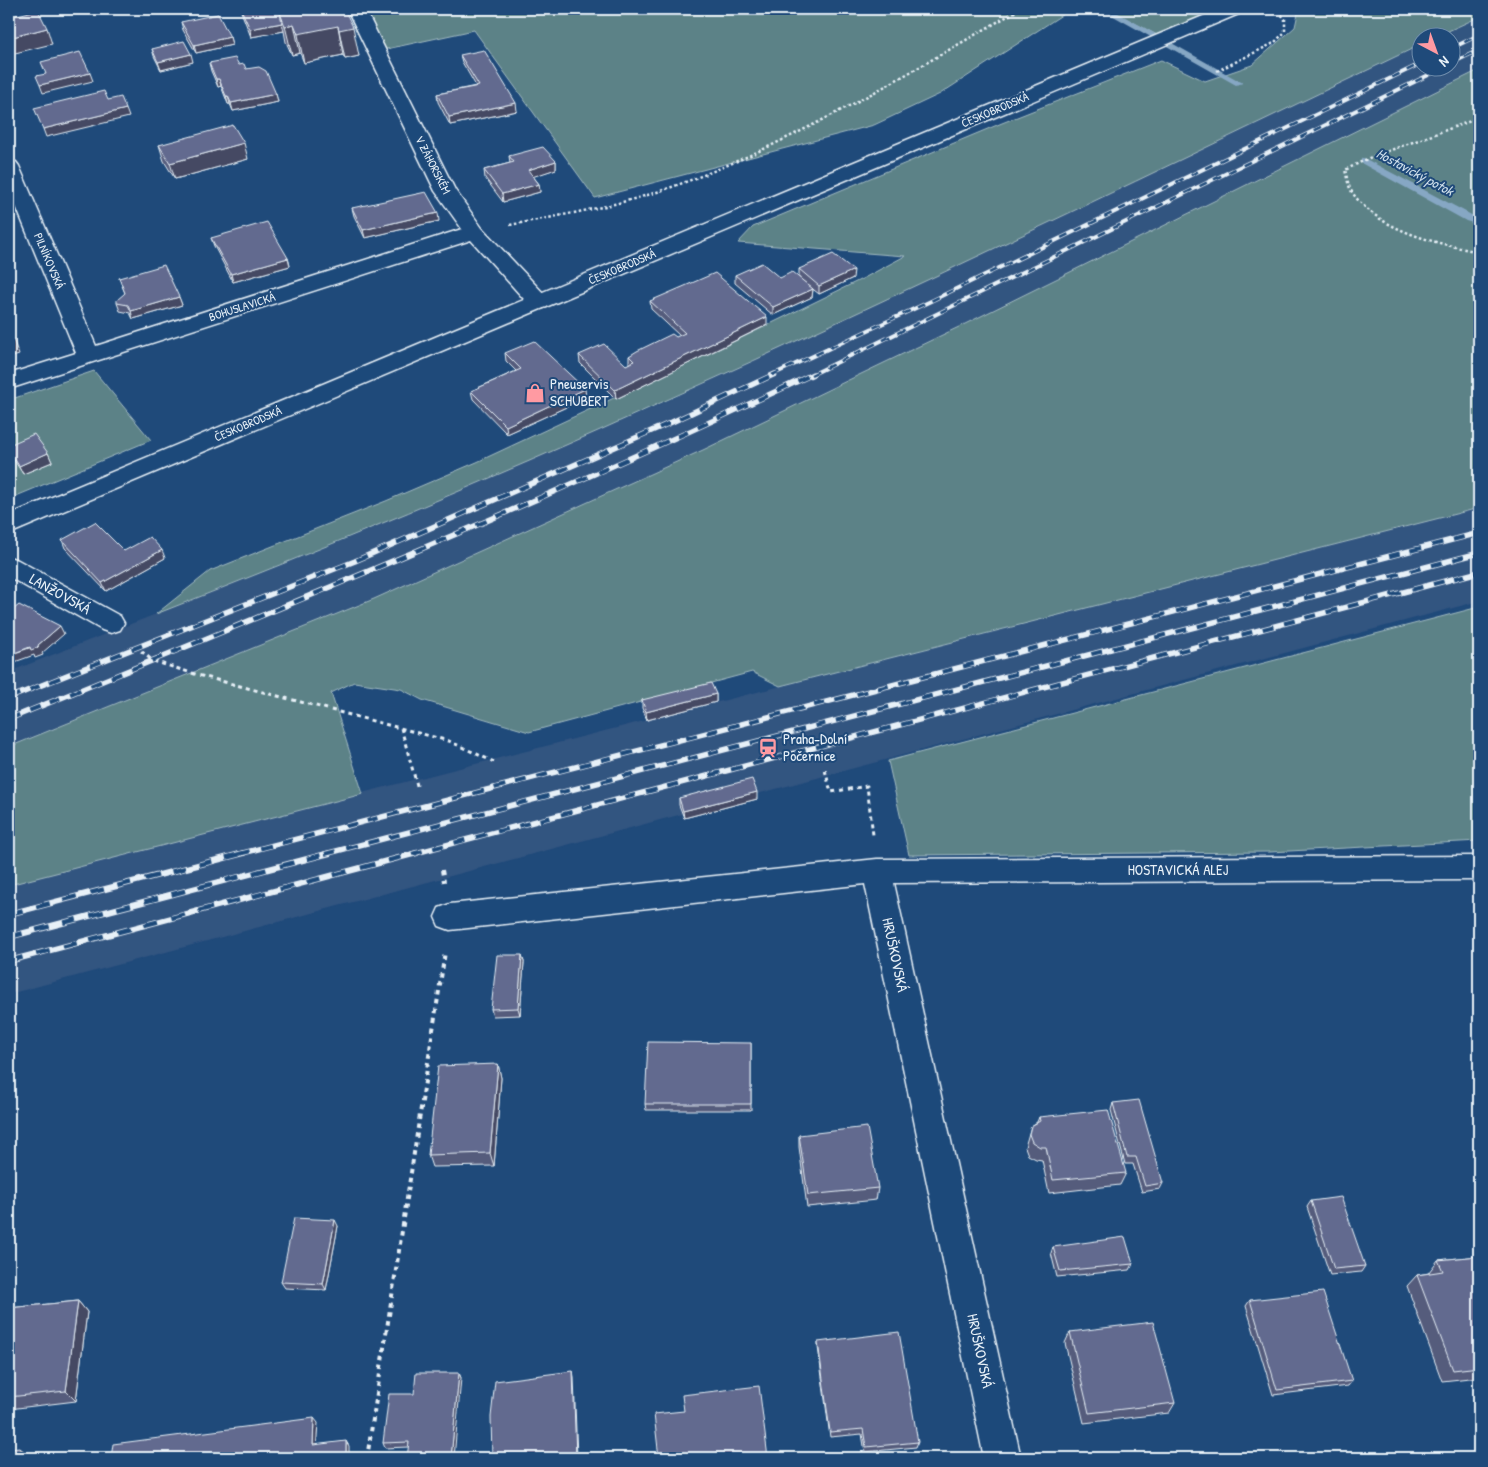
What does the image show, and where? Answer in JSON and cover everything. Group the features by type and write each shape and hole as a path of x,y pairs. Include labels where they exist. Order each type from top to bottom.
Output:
{"street":[{"name":"V ZÁHORSKÉM","path":"356,9 445,191 475,232 539,302"},
{"name":"ČESKOBRODSKÁ","path":"9,525 1235,9"},
{"name":"PILNÍKOVSKÁ","path":"9,166 89,356"},
{"name":"BOHUSLAVICKÁ","path":"9,382 475,232"},
{"name":"LANŽOVSKÁ","path":"9,566 111,623"},
{"name":"HOSTAVICKÁ ALEJ","path":"877,871 1479,868"},
{"path":"450,917 877,871"},
{"name":"HRUŠKOVSKÁ","path":"877,871 1003,1458"}],"path":[{"path":"475,232 613,205 720,169 772,146 1020,9"},
{"path":"1217,71 1274,43 1285,32 1285,19 1277,9"},
{"path":"1479,118 1370,158 1345,170 1351,191 1377,217 1443,244 1479,252"},
{"path":"111,623 153,661 198,675 449,741 494,762"},
{"path":"401,728 418,789"},
{"path":"825,770 830,792 867,786 877,871"},
{"path":"367,1458 450,917"}],"shaded area":[{"path":"1479,17 1479,70 963,325 703,450 374,599 9,747 9,672 341,541 656,406 914,286 1410,50 1410,78 1460,78 1460,28 1455,28"},
{"path":"1479,508 1479,601 9,994 9,883"}],"green space":[{"path":"359,9 1071,9 940,94 874,125 595,198 474,30 382,50"},
{"path":"1108,9 1227,9 1161,37"},
{"path":"1299,9 1479,9 1479,17 1455,28 1410,28 1410,50 754,361 534,459 283,564 156,614 210,571 386,501 477,462 721,348 905,256 738,243 753,227 1002,123 1161,60 1205,81 1252,65 1295,27"},
{"path":"1479,70 1479,508 780,686 752,672 529,732 422,700 401,689 354,682 331,693 363,794 9,885 9,747 374,599 703,450 963,325"},
{"path":"94,371 151,440 9,499 9,400"},
{"path":"1479,607 1479,841 1270,852 909,855 888,761"}],"building":[{"path":"241,9 284,9 285,12 280,13 282,23 250,29"},
{"path":"301,9 344,9 353,27 339,30 338,26 298,34 294,24 285,26 280,13"},
{"path":"38,10 47,28 9,38 9,17"},
{"path":"218,14 230,37 194,45 181,22"},
{"path":"184,41 191,54 158,62 152,49"},
{"path":"484,50 516,103 449,117 437,94 479,86 460,55"},
{"path":"80,52 90,73 40,85 36,76 46,74 41,62"},
{"path":"235,58 239,65 244,64 246,69 259,67 266,71 276,94 231,103 219,79 216,79 209,63"},
{"path":"104,91 108,100 121,97 126,109 43,129 34,108"},
{"path":"233,125 244,143 170,163 159,145"},
{"path":"543,147 556,161 528,170 539,184 502,194 484,170 514,162 509,156"},
{"path":"426,192 438,213 363,230 352,208"},
{"path":"267,222 288,258 231,274 211,238"},
{"path":"833,254 854,270 819,286 799,269"},
{"path":"762,263 780,278 792,272 813,289 773,307 735,275"},
{"path":"164,265 179,297 131,311 128,305 117,303 117,300 125,293 119,278"},
{"path":"715,273 767,317 615,390 579,355 604,344 626,365 634,361 629,356 637,351 672,334 676,337 685,333 650,301"},
{"path":"9,330 13,339 9,340"},
{"path":"534,341 585,389 506,426 471,391 521,369 505,353"},
{"path":"34,434 48,453 19,466 9,450 9,445"},
{"path":"95,522 124,551 150,537 162,550 102,583 62,540"},
{"path":"19,605 60,626 38,645 39,647 31,650 30,647 9,655 9,613"},
{"path":"711,683 716,694 646,712 642,700"},
{"path":"752,779 757,792 683,811 679,798"},
{"path":"497,955 522,955 518,1008 491,1009"},
{"path":"648,1042 751,1043 751,1104 645,1104"},
{"path":"498,1064 490,1153 428,1155 438,1066"},
{"path":"1139,1100 1163,1183 1145,1186 1136,1157 1127,1157 1113,1103"},
{"path":"1108,1110 1126,1173 1053,1180 1046,1147 1040,1147 1032,1142 1029,1134 1031,1126 1040,1121 1039,1117"},
{"path":"867,1127 878,1188 808,1195 799,1135"},
{"path":"1341,1197 1365,1266 1334,1269 1311,1201"},
{"path":"294,1218 335,1220 323,1284 281,1282"},
{"path":"1125,1237 1133,1264 1060,1271 1053,1247"},
{"path":"1479,1256 1479,1367 1453,1370 1417,1275 1443,1271 1438,1260"},
{"path":"1323,1292 1352,1381 1277,1390 1250,1300"},
{"path":"78,1301 66,1391 9,1397 9,1308"},
{"path":"1153,1322 1175,1403 1089,1413 1070,1332"},
{"path":"899,1332 918,1442 866,1447 863,1429 830,1432 818,1342"},
{"path":"573,1371 576,1458 492,1458 491,1417 495,1381"},
{"path":"416,1373 459,1373 451,1458 407,1458 409,1442 383,1443 389,1394 414,1394"},
{"path":"759,1386 768,1458 659,1458 654,1414 684,1411 682,1395"},
{"path":"314,1418 313,1445 346,1441 346,1458 111,1458 113,1444"},
{"path":"20,1448 19,1458 9,1458 9,1449"}],"waterway":[{"name":"Hostavický potok","path":"1105,9 1239,83"},
{"name":"Hostavický potok","path":"1364,161 1469,219 1479,222"}],"railway":[{"path":"1460,44 1479,35"},
{"path":"1460,59 1479,50"},
{"path":"772,375 933,300 1410,69"},
{"path":"811,375 1422,78"},
{"path":"9,698 355,561 672,422 775,374"},
{"path":"9,719 414,552 614,465 813,374"},
{"path":"239,854 1479,533"},
{"path":"325,854 1479,553"},
{"path":"412,854 1479,572"},
{"path":"9,914 244,853"},
{"path":"9,937 330,853"},
{"path":"9,961 417,853"}],"place":[{"name":"Pneuservis SCHUBERT","path":"535,393"},
{"name":"Praha-Dolní Počernice","path":"768,748"}]}
